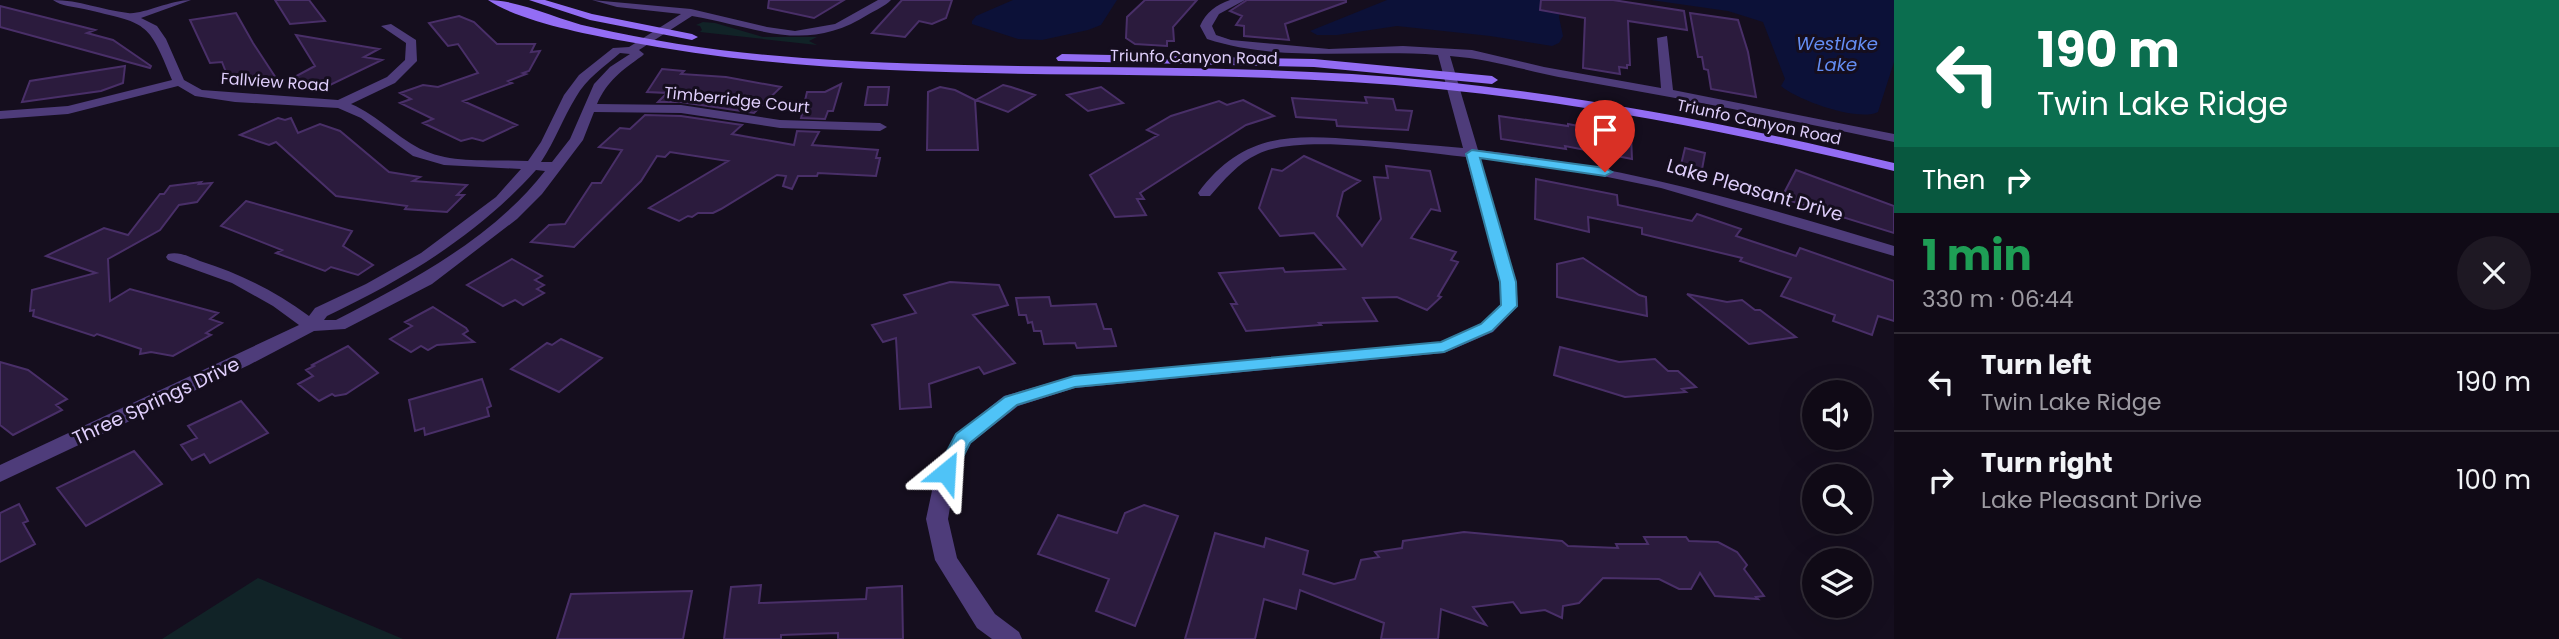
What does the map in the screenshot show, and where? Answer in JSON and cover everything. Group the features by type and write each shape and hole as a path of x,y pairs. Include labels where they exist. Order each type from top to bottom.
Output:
{"street":[{"path":"0,116 20,116 116,102 179,82 162,41 153,28 131,17 58,0"},
{"path":"131,17 186,0"},
{"name":"Triunfo Canyon Road","path":"493,0 638,46 825,64 1273,74 1452,81 1723,128 1894,167"},
{"name":"Triunfo Canyon Road","path":"534,0 590,17 659,32 727,42 832,52 1314,63 1665,107 1894,155"},
{"path":"597,0 691,12 762,32 801,34 838,27 886,0"},
{"name":"Triunfo Canyon Road","path":"1240,0 1209,17 1207,33 1219,41 1329,52 1403,49 1483,56 1544,71 1667,92 1894,138"},
{"path":"659,32 691,12"},
{"path":"341,104 391,80 411,61 412,42 387,26"},
{"name":"Three Springs Drive","path":"311,326 321,312 383,281 466,228 501,201 531,167 548,142 570,95 583,78 617,50 638,46 659,32"},
{"path":"1663,38 1667,92"},
{"name":"Three Springs Drive","path":"0,474 311,326 339,325 426,280 512,216 557,167 576,140 598,87 614,70 638,54 638,46"},
{"path":"1010,639 986,621 946,560 937,519 946,472 963,439 1011,401 1074,382 1444,347 1487,328 1509,306 1508,282 1443,51"},
{"name":"Fallview Road","path":"179,82 199,93 235,98 341,104 366,115 418,153 444,162 557,167"},
{"name":"Timberridge Court","path":"590,108 681,110 780,124 880,127"},
{"name":"Lake Pleasant Drive","path":"1205,193 1226,167 1261,146 1285,141 1314,140 1566,164 1732,201 1894,251"},
{"path":"174,257 238,279 279,302 311,326"}],"shaded area":[{"path":"703,22 763,37 817,37 809,41 817,45 700,32 700,26 696,25"},
{"path":"258,578 403,639 162,639"}],"water":[{"path":"1013,0 1117,0 1101,25 1042,40 1018,39 972,24 976,16"},
{"path":"1387,0 1562,0 1559,17 1563,36 1559,43 1552,46 1397,26 1337,35 1317,35 1310,31"},
{"name":"Westlake Lake","path":"1651,0 1894,0 1894,62 1878,112 1857,114 1828,108 1781,86 1785,79 1763,22 1728,11"}],"building":[{"path":"275,0 309,0 325,21 290,24"},
{"path":"769,0 844,0 814,18 768,8"},
{"path":"902,0 952,0 946,18 932,24 919,21 905,37 872,33"},
{"path":"1145,0 1197,0 1173,27 1174,41 1167,41 1167,46 1135,44 1126,38 1127,17"},
{"path":"1247,0 1346,2 1285,24 1289,40 1244,36 1244,26 1236,25 1242,16 1230,11"},
{"path":"1541,0 1613,0 1684,11 1687,30 1628,21 1630,65 1627,65 1627,68 1619,67 1620,74 1583,68 1585,18 1540,10"},
{"path":"0,6 95,30 87,33 113,40 151,66 150,68 0,27"},
{"path":"236,13 276,78 254,83 253,80 229,80 222,62 210,63 190,20"},
{"path":"1690,13 1738,20 1748,52 1756,97 1711,89 1708,70 1704,69 1702,57 1698,57"},
{"path":"459,16 474,22 497,44 535,44 531,52 540,51 529,71 523,73 526,74 508,81 512,83 463,101 517,125 483,141 472,138 461,141 423,123 433,119 400,103 411,99 400,93 423,85 438,87 478,73 458,44 448,46 429,23"},
{"path":"296,35 379,49 364,57 382,60 328,86 289,80 315,66"},
{"path":"125,66 123,83 101,91 22,102 30,81"},
{"path":"662,69 684,71 681,74 726,77 781,87 754,113 681,102 658,102 667,93 647,92"},
{"path":"841,84 833,111 828,111 825,119 801,118 807,92 825,92"},
{"path":"1003,85 1035,95 1008,112 976,100"},
{"path":"868,87 889,87 887,105 865,105"},
{"path":"940,87 955,90 975,100 978,150 927,150 928,92"},
{"path":"1101,87 1123,103 1088,111 1067,95"},
{"path":"1365,97 1393,99 1396,110 1412,111 1408,130 1337,126 1336,120 1296,117 1292,98 1367,103"},
{"path":"1243,100 1274,116 1246,125 1140,193 1144,199 1137,199 1146,215 1115,217 1090,175 1158,135 1147,130 1171,116 1219,101 1227,105"},
{"path":"645,115 681,116 742,125 732,134 794,145 797,131 819,132 812,145 878,150 876,158 880,158 876,176 818,173 817,176 798,176 792,189 783,186 786,176 777,175 713,213 698,213 679,221 649,208 728,161 670,152 665,157 657,156 641,181 574,247 531,242 549,225 565,224 592,183 601,183 622,150 599,147 620,128 630,129"},
{"path":"1499,116 1568,124 1631,136 1632,159 1565,146 1566,149 1501,139"},
{"path":"278,118 291,118 298,133 320,124 340,131 389,172 420,177 413,181 467,185 457,195 464,195 447,212 405,209 407,206 336,196 276,142 269,145 240,135"},
{"path":"1685,148 1705,153 1701,175 1680,169"},
{"path":"1304,156 1360,181 1343,192 1337,216 1362,246 1381,219 1374,177 1388,178 1386,166 1430,171 1440,211 1431,209 1411,238 1456,252 1451,260 1458,262 1438,296 1441,297 1427,310 1397,297 1363,298 1377,321 1319,323 1321,325 1246,331 1231,304 1237,304 1219,273 1283,268 1285,272 1345,269 1314,233 1280,236 1259,208 1272,169 1282,171"},
{"path":"1796,170 1894,206 1894,233 1784,199 1787,194 1784,193"},
{"path":"1536,179 1617,195 1618,205 1692,221 1697,214 1741,229 1736,236 1796,256 1800,248 1894,281 1894,321 1878,316 1872,335 1833,321 1835,315 1781,296 1791,278 1740,261 1742,258 1642,234 1642,228 1588,217 1589,232 1535,219"},
{"path":"201,182 199,184 212,183 197,202 179,205 160,230 108,259 110,301 130,289 218,313 210,319 222,323 206,333 211,335 173,356 151,352 140,354 141,349 33,316 34,310 30,311 32,290 96,273 46,256 104,228 128,235 160,194 164,194 170,186"},
{"path":"246,201 352,231 343,246 373,265 358,275 331,267 325,271 276,253 282,250 221,226"},
{"path":"1583,258 1646,297 1647,316 1557,297 1557,264"},
{"path":"512,259 542,276 535,280 544,285 537,289 544,293 523,305 515,300 503,306 467,285"},
{"path":"950,282 999,285 1008,305 973,315 1015,363 984,374 979,367 929,384 931,407 900,409 896,338 883,342 872,325 916,313 904,295"},
{"path":"1687,294 1727,302 1742,300 1796,337 1749,344"},
{"path":"1049,297 1051,306 1096,304 1104,329 1111,329 1116,346 1077,348 1075,343 1044,344 1041,331 1034,331 1032,322 1028,323 1026,315 1019,315 1016,298"},
{"path":"433,307 466,328 468,331 463,334 474,342 437,345 428,350 421,346 411,352 390,339 412,326 405,322"},
{"path":"561,339 602,358 559,392 511,369 547,343 552,345"},
{"path":"348,346 378,373 346,394 332,394 319,401 298,384 313,376 306,370 314,366 312,365"},
{"path":"1560,347 1619,362 1655,359 1668,371 1678,371 1696,387 1682,389 1686,392 1625,397 1554,375"},
{"path":"0,362 28,370 67,399 56,405 62,410 13,435 0,425"},
{"path":"482,379 491,406 487,408 489,416 425,435 424,428 415,431 409,400"},
{"path":"241,401 268,433 210,463 204,454 192,460 181,445 197,438 188,426"},
{"path":"134,451 162,484 86,526 57,488"},
{"path":"19,504 28,521 23,523 35,544 0,562 0,513"},
{"path":"1144,505 1178,516 1135,626 1096,611 1109,579 1038,554 1058,515 1117,533 1125,513"},
{"path":"1464,532 1562,541 1568,546 1618,548 1616,544 1648,544 1644,537 1686,537 1689,541 1718,542 1737,552 1747,565 1744,569 1764,596 1756,597 1758,599 1715,596 1700,573 1691,589 1679,589 1659,579 1603,578 1579,603 1563,606 1562,618 1545,610 1521,613 1513,602 1473,607 1486,625 1441,609 1438,639 1381,639 1384,623 1300,590 1296,609 1264,599 1255,639 1185,639 1215,533 1264,547 1266,538 1308,551 1303,574 1334,584 1355,579 1361,560 1379,557 1375,552 1402,548 1403,541"},
{"path":"761,585 759,603 866,599 867,588 902,586 903,639 838,639 838,633 781,635 781,639 724,639 731,587"},
{"path":"692,591 683,639 557,639 571,594"}],"route":[{"path":"946,472 963,439 1011,401 1074,382 1444,347 1487,328 1509,306 1508,282 1472,154 1566,164 1605,172"}]}
